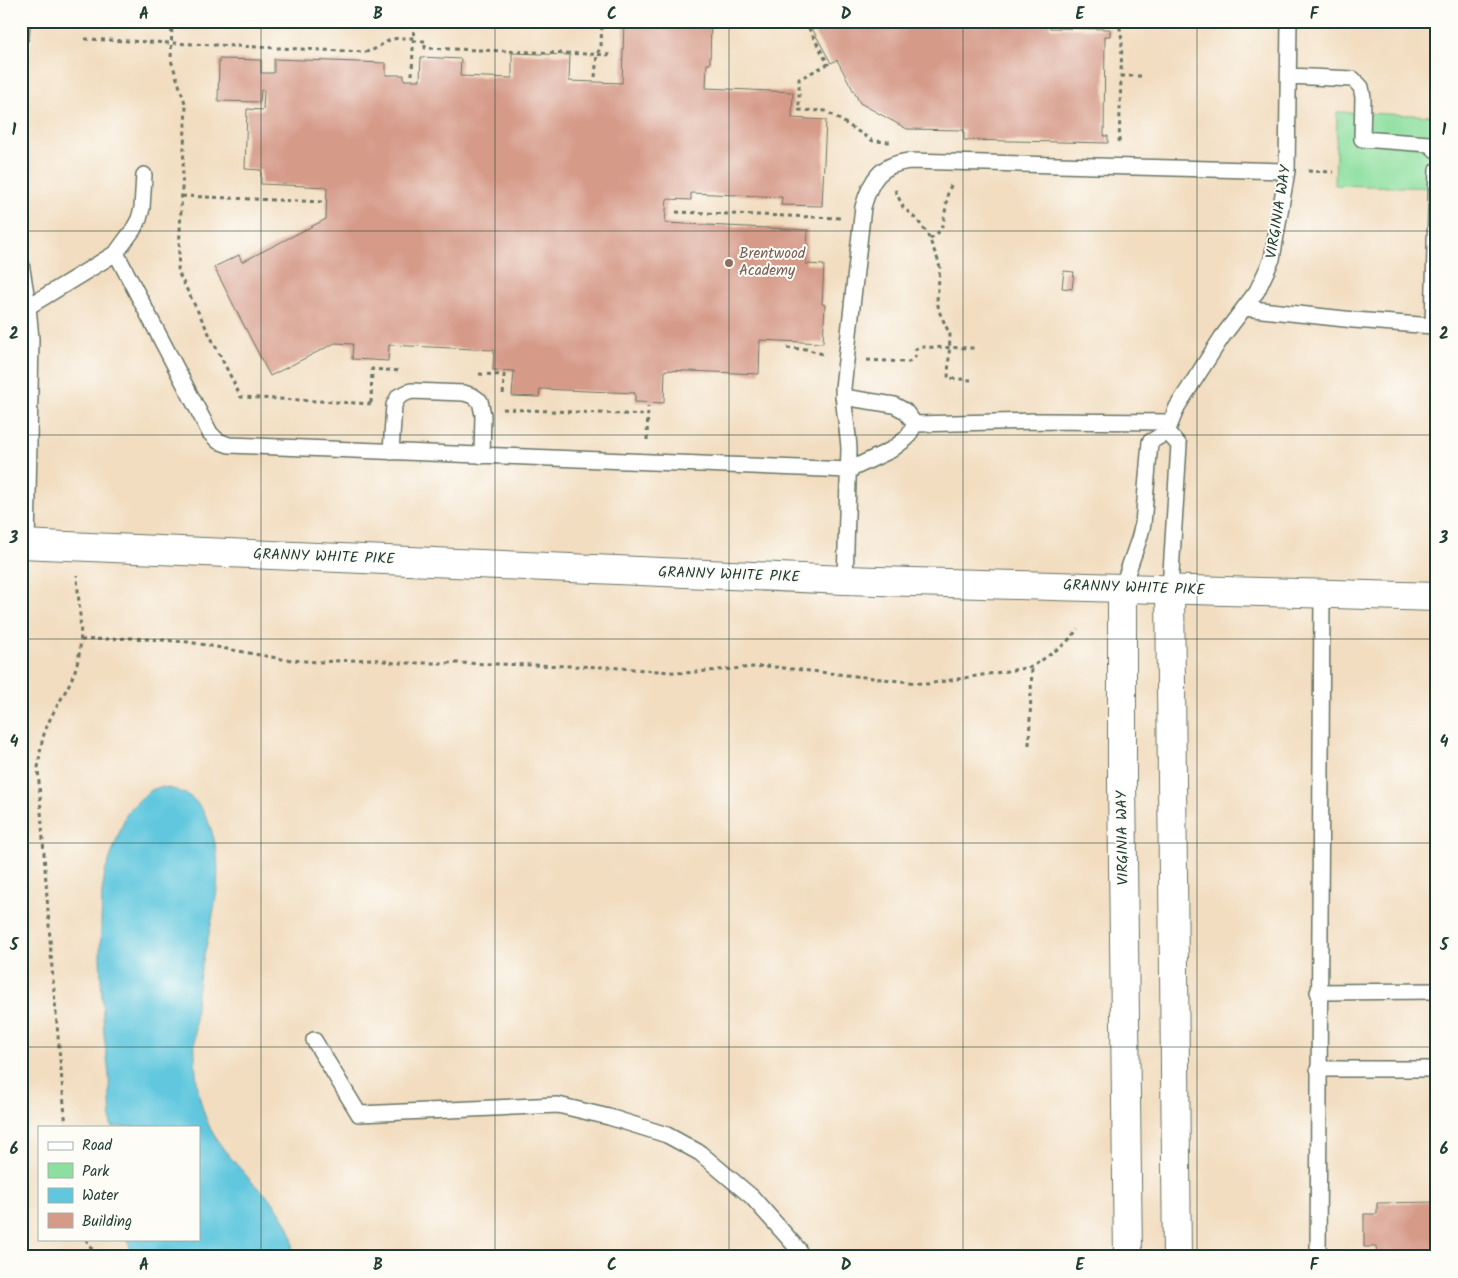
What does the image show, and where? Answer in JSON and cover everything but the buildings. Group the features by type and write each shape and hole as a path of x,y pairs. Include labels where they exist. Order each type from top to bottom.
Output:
{"main road":[{"name":"GRANNY WHITE PIKE","path":"24,544 845,580 1437,597"},
{"name":"VIRGINIA WAY","path":"1122,588 1122,783 1128,1257"},
{"path":"1170,589 1177,1257"}],"lane":[{"path":"21,36 22,21"},
{"name":"VIRGINIA WAY","path":"1122,588 1143,524 1150,442 1169,427 1177,407 1222,336 1257,291 1272,260 1287,171 1289,21"},
{"path":"1289,76 1353,79 1361,87 1363,96 1362,139 1429,144 1437,151"},
{"path":"845,580 849,470 848,434 843,397 861,219 868,189 872,181 885,169 896,163 909,161 1287,171"},
{"path":"1244,308 1354,320 1433,326 1437,170"},
{"path":"25,308 116,253 139,219 142,208 144,175"},
{"path":"116,253 210,433 218,441 229,445 849,470 891,450 907,438 915,424"},
{"path":"21,264 25,308 31,339 24,544"},
{"path":"391,452 394,405 399,396 411,391 464,393 480,401 482,408 482,456"},
{"path":"843,397 894,405 905,411 915,424"},
{"path":"915,424 1036,421 1169,427 1179,445 1170,589"},
{"path":"1318,1257 1318,992 1322,593"},
{"path":"1318,992 1437,991"},
{"path":"314,1040 359,1114 558,1105 610,1117 667,1136 700,1153 752,1197 798,1249 801,1257"},
{"path":"1318,1070 1437,1069"}],"path":[{"path":"172,21 171,60 186,106 178,272 241,397 394,405"},
{"path":"412,74 414,21"},
{"path":"596,77 597,54 601,47 602,21"},
{"path":"805,21 828,64 799,79 799,110 826,111 873,141 892,142"},
{"path":"1055,24 1112,24 1120,28 1122,33 1119,167"},
{"path":"85,39 365,52 373,51 395,38 425,41 425,48 614,55"},
{"path":"1121,76 1145,76"},
{"path":"1109,146 1119,146"},
{"path":"930,239 938,233 944,222 947,197 952,183 953,162"},
{"path":"885,169 901,204 923,226 930,239 940,268 937,300 939,311 950,334 948,378 971,380"},
{"path":"182,196 323,202"},
{"path":"676,212 861,219"},
{"path":"787,348 806,349 846,358 909,362 915,358 916,350 919,347 950,346 974,348"},
{"path":"646,462 648,406"},
{"path":"482,408 648,414"},
{"path":"66,1126 52,968 38,768 40,746 47,726 74,674 79,659 80,640 76,546"},
{"path":"80,640 131,638 188,642 282,659 317,662 374,659 395,663 458,662 608,667 684,673 766,666 927,684 1032,667 1066,643 1078,629"},
{"path":"1029,745 1032,667"},
{"path":"86,1240 98,1257"}],"green space":[{"path":"245,21 343,21 343,26"},
{"path":"1337,112 1437,116 1437,188 1335,185"}],"water":[{"path":"160,787 187,794 199,805 211,829 218,870 214,911 197,993 195,1057 200,1100 207,1121 221,1146 251,1181 273,1202 289,1228 293,1243 289,1257 149,1257 141,1253 131,1252 128,1240 200,1240 200,1126 111,1126 100,958 102,893 105,872 127,812 149,791"}],"place":[{"name":"Brentwood Academy","path":"729,263"}]}
